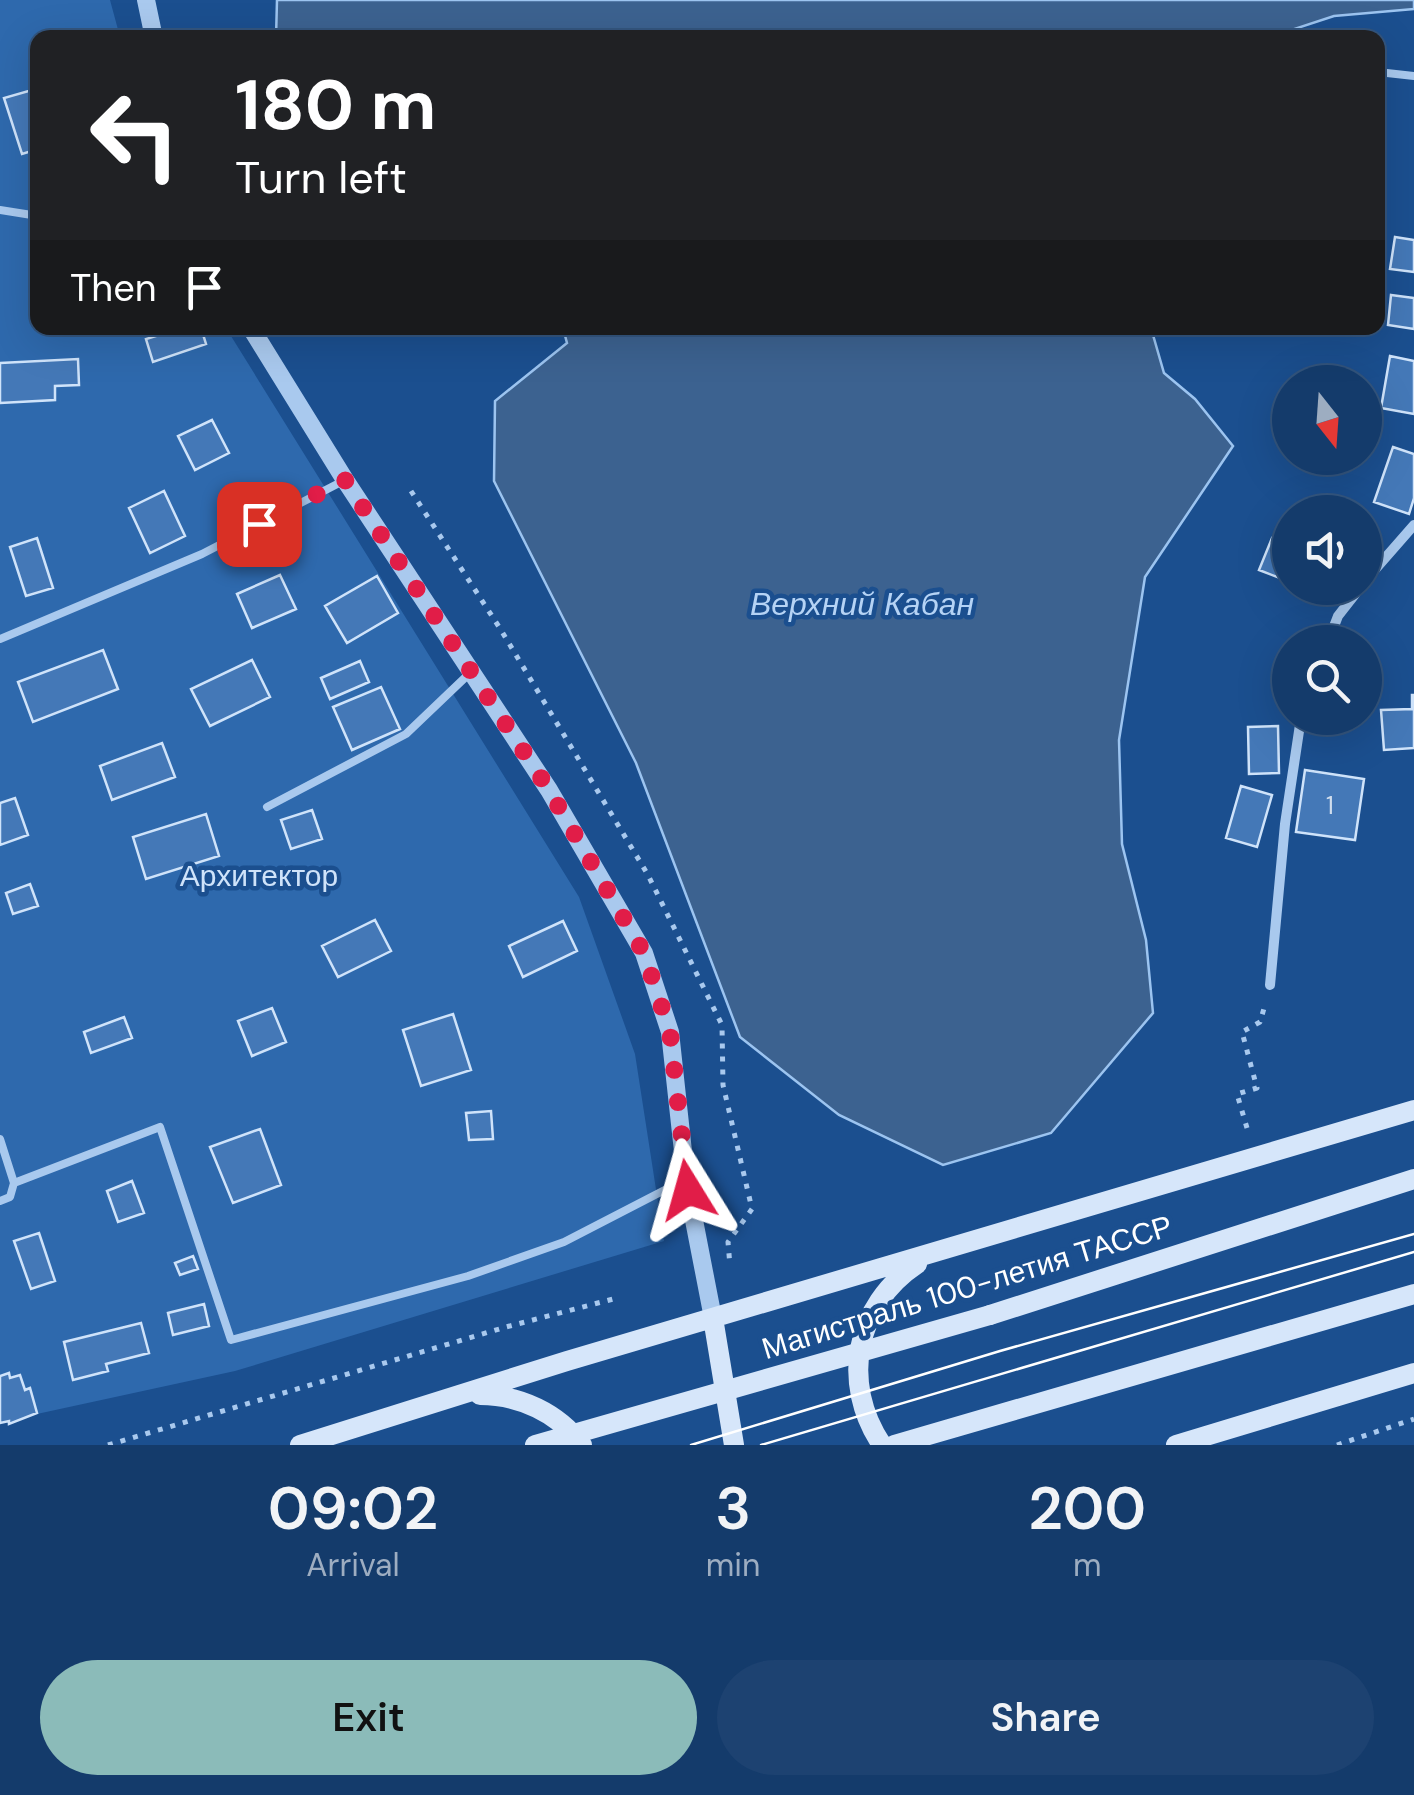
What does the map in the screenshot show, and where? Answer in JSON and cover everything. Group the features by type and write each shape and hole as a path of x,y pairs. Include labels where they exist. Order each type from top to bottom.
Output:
{"main road":[{"path":"300,1445 1414,1110"},
{"name":"Магистраль 100-летия ТАССР","path":"535,1445 990,1315 1414,1180"},
{"path":"882,1445 862,1407 857,1382 862,1334 885,1291 913,1266 946,1250"},
{"path":"894,1445 1414,1294"},
{"path":"713,1318 734,1445"},
{"path":"1176,1445 1414,1373"},
{"path":"446,1400 470,1395 518,1400 561,1422 582,1445"}],"street":[{"path":"146,0 152,30"},
{"path":"255,335 345,480 549,790 644,953 670,1032 686,1179 713,1318"},
{"path":"1382,562 1414,525"},
{"path":"1270,985 1285,824 1298,735"}],"lane":[{"path":"1385,73 1414,76"},
{"path":"0,210 30,215"},
{"path":"0,638 202,554 345,480"},
{"path":"267,807 406,734 472,671"},
{"path":"14,1182 160,1127 231,1340 468,1276 564,1242 686,1179"},
{"path":"0,1139 14,1182 10,1196 0,1200"}],"path":[{"path":"1247,1128 1237,1094 1257,1088 1242,1032 1260,1022 1270,985"},
{"path":"108,1445 506,1327 618,1298"},
{"path":"1336,1445 1414,1419"}],"green space":[{"name":"Архитектор","path":"0,0 110,0 118,30 30,30 30,335 230,335 579,897 635,1054 664,1241 235,1371 0,1422"}],"water":[{"path":"277,0 1414,0 1414,9 1334,16 1291,30 276,30"},
{"name":"Верхний Кабан","path":"565,335 1153,335 1164,373 1195,399 1233,446 1145,577 1119,740 1122,844 1146,940 1153,1013 1051,1133 943,1165 839,1115 740,1037 636,763 494,481 495,401 567,343"}],"building":[{"path":"30,91 30,152 22,154 4,98"},
{"path":"1395,237 1414,240 1414,272 1390,269"},
{"path":"1391,295 1414,298 1414,329 1388,325"},
{"path":"159,335 203,335 206,344 153,362 146,339"},
{"path":"1390,356 1414,361 1414,414 1382,408"},
{"path":"78,359 79,385 55,386 55,400 0,403 0,363"},
{"path":"212,420 229,453 195,470 178,436"},
{"path":"1393,447 1414,454 1414,498 1409,514 1382,505 1382,495 1376,495"},
{"path":"164,491 185,536 150,553 129,508"},
{"path":"37,538 53,588 26,596 10,547"},
{"path":"1272,538 1272,575 1259,570"},
{"path":"280,575 296,609 252,628 237,594"},
{"path":"377,576 398,613 347,643 325,606"},
{"path":"103,650 118,689 33,722 18,682"},
{"path":"252,660 270,697 210,726 191,689"},
{"path":"360,661 369,682 330,699 321,678"},
{"path":"381,687 400,729 352,750 333,707"},
{"path":"1414,695 1414,748 1384,750 1382,710 1412,709"},
{"path":"1272,726 1272,735 1278,735 1279,773 1249,774 1248,727"},
{"path":"162,743 175,777 112,800 100,766"},
{"path":"1305,770 1364,779 1355,840 1296,832"},
{"path":"1241,786 1272,795 1257,847 1226,838"},
{"path":"15,798 28,835 0,845 0,803"},
{"path":"312,810 322,839 291,849 281,820"},
{"path":"206,814 219,856 146,879 133,837"},
{"path":"30,884 38,906 13,914 6,893"},
{"path":"375,920 391,951 338,977 322,946"},
{"path":"563,921 577,951 523,977 509,946"},
{"path":"272,1008 286,1042 252,1056 238,1021"},
{"path":"453,1014 471,1070 421,1086 403,1030"},
{"path":"124,1017 132,1038 91,1053 84,1032"},
{"path":"491,1111 493,1139 469,1140 466,1113"},
{"path":"260,1129 281,1185 233,1203 210,1147"},
{"path":"132,1181 144,1213 118,1222 107,1191"},
{"path":"39,1233 55,1281 31,1289 14,1241"},
{"path":"193,1256 198,1269 180,1275 175,1263"},
{"path":"204,1304 209,1326 173,1335 168,1313"},
{"path":"141,1323 149,1353 106,1364 108,1371 73,1380 64,1342"},
{"path":"9,1373 10,1378 20,1375 25,1390 30,1388 37,1413 9,1424 0,1423 0,1376"}],"tram line":[{"path":"691,1445 1000,1351 1414,1234"},
{"path":"761,1445 1414,1252"}],"route":[{"path":"259,524 345,480 549,790 644,953 670,1032 688,1190"}]}
